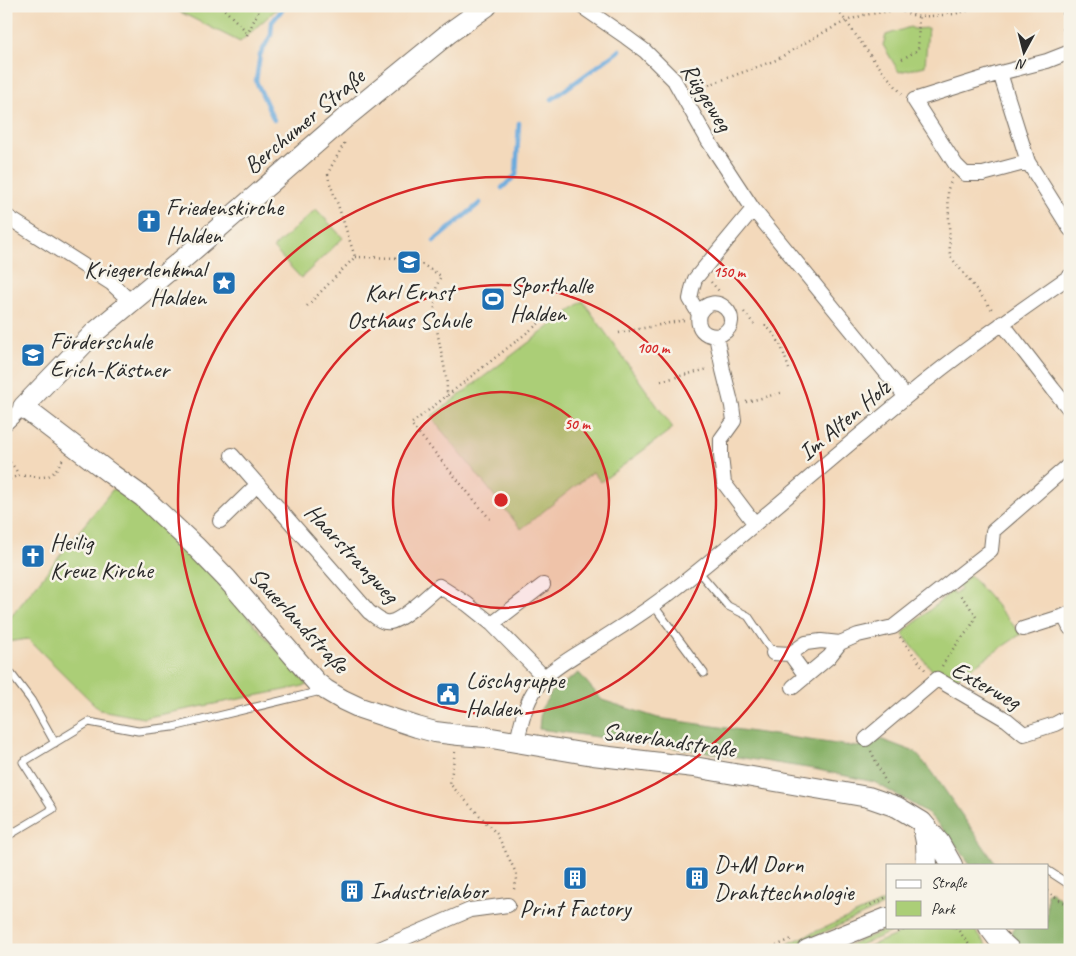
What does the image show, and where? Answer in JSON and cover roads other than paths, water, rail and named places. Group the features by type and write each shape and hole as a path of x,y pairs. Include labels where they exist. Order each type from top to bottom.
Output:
{"main road":[{"name":"Berchumer Straße","path":"23,407 94,333 339,123 449,33 487,6"},
{"name":"Sauerlandstraße","path":"23,407 143,497 227,579 316,682 343,700 360,708 435,732 486,737 574,752 673,764 868,797 897,807 922,822 939,842 951,864"},
{"path":"922,822 926,842 927,864"},
{"path":"807,950 886,918"},
{"path":"989,928 1010,950"}],"street":[{"name":"Rüggeweg","path":"581,6 645,51 670,76 684,95 708,142 753,209 906,397"},
{"path":"1070,6 1070,27"},
{"path":"1028,162 983,174 965,174 956,165 914,100 1000,73 1047,61 1070,52"},
{"path":"1000,73 1028,162 1070,229"},
{"path":"698,316 701,310 708,304 717,303 725,306 729,311 731,322 728,330 716,336 704,333 699,326 698,316 690,299 692,289 695,279 753,209"},
{"path":"6,216 111,283 131,302"},
{"name":"Im Alten Holz","path":"517,742 528,703 545,678 571,658 654,606 698,572 906,397 1002,323 1070,276"},
{"path":"1002,323 1070,410"},
{"path":"716,336 734,421 721,439 724,483 755,524"},
{"name":"Berchumer Straße","path":"6,423 23,407"},
{"name":"Haarstrangweg","path":"232,454 369,612 380,620 390,622 402,617 439,586 467,604 492,624 545,678"},
{"path":"793,687 829,657 840,643 858,635 893,627 991,550 993,531 1070,464"},
{"path":"220,521 258,484"},
{"path":"492,624 543,585"},
{"path":"1023,629 1068,619"},
{"path":"773,653 790,654 806,643 821,641 840,643"},
{"path":"790,654 806,676"},
{"name":"Exterweg","path":"866,739 936,678 1007,720 1024,734 1055,724 1070,716"},
{"path":"377,950 470,910 508,906"}],"lane":[{"path":"698,572 728,606 748,616 773,653"},
{"path":"654,606 704,673"},
{"path":"6,667 32,700 55,743"},
{"path":"6,837 52,809 24,762 89,722 138,731 174,727 326,690"},
{"path":"1048,871 1070,885"}],"waterway":[{"path":"274,120 256,81 260,55 271,35 272,22 285,6"},
{"path":"552,99 620,50"},
{"path":"502,188 516,175 519,123"},
{"path":"434,241 480,203"}],"place":[{"name":"Friedenskirche Halden","path":"149,221"},
{"name":"Karl Ernst Osthaus Schule","path":"409,262"},
{"name":"Kriegerdenkmal Halden","path":"224,283"},
{"name":"Sporthalle Halden","path":"493,299"},
{"name":"Förderschule Erich-Kästner","path":"33,355"},
{"name":"Heilig Kreuz Kirche","path":"33,556"},
{"name":"Löschgruppe Halden","path":"448,694"},
{"name":"Print Factory","path":"575,878"},
{"name":"D+M Dorn Drahttechnologie","path":"697,878"},
{"name":"Industrielabor","path":"352,891"}]}
